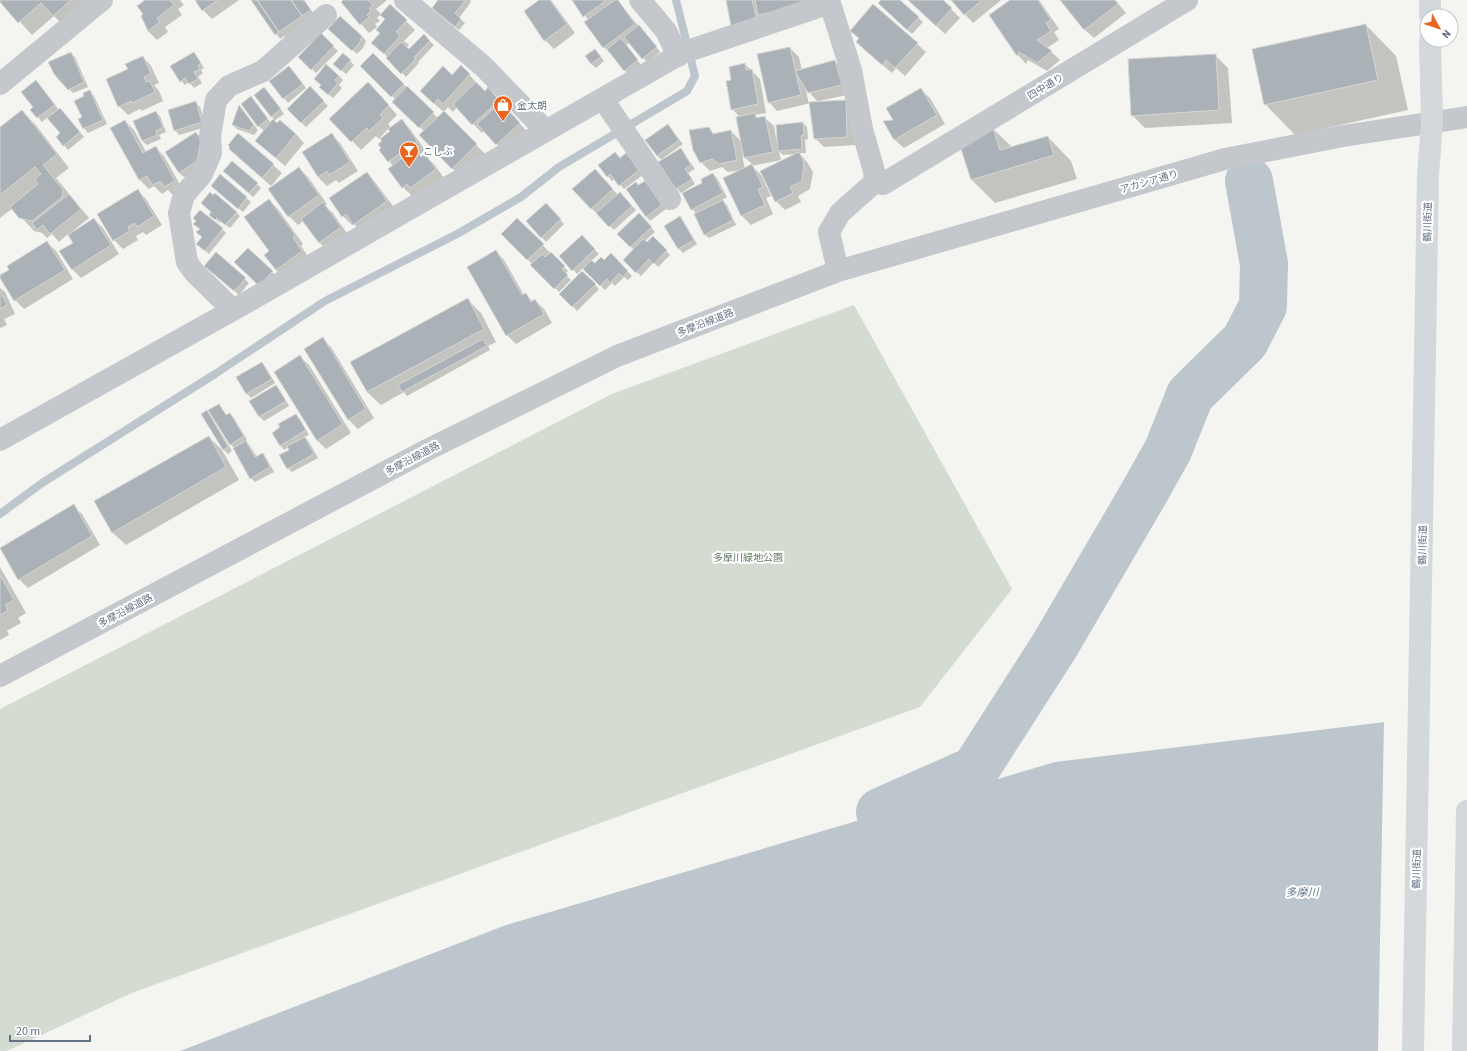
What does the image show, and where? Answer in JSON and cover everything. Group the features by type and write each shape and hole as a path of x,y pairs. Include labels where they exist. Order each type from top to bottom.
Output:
{"main road":[{"name":"鶴川街道","path":"1413,1051 1428,175 1432,122 1430,48"},
{"path":"1464,1051 1467,811"}],"street":[{"path":"0,84 102,0"},
{"path":"405,0 484,67 546,131"},
{"path":"640,0 685,53"},
{"name":"四中通り","path":"868,189 883,184 1187,0"},
{"path":"0,440 233,310 685,53 829,2 851,70 862,129 874,171 868,189 840,213 829,232 838,271"},
{"path":"233,310 194,272 187,262 179,213 182,201 184,195 202,174 211,153 210,136 216,100 229,86 263,71 326,15"},
{"path":"604,99 670,199"},
{"name":"アカシア通り","path":"838,271 1225,159 1342,136 1467,117"},
{"name":"多摩沿線道路","path":"0,676 427,450 617,356 838,271"}],"green space":[{"name":"多摩川緑地公園","path":"854,305 1012,589 920,707 132,993 7,1051 0,1051 0,709 612,394"}],"water":[{"name":"多摩川","path":"1467,712 1467,1051 180,1051 506,925 1055,762"}],"pier":[{"path":"1467,710 1467,1051 1378,1051 1384,720"}],"building":[{"path":"0,0 71,0 53,16 41,3 18,23 0,2"},
{"path":"145,0 170,0 174,5 157,18 160,22 148,31 141,16 143,14 137,6"},
{"path":"195,0 218,0 202,11"},
{"path":"251,0 257,0 279,32 275,35"},
{"path":"257,0 291,0 302,16 279,32"},
{"path":"291,0 304,0 311,10 302,16"},
{"path":"343,0 368,0 373,5 369,8 371,11 367,15 369,17 360,25 341,2"},
{"path":"438,0 466,0 455,13 461,19 455,27 432,8"},
{"path":"539,0 550,0 567,24 544,41 524,11"},
{"path":"572,0 607,0 583,17"},
{"path":"615,0 618,0 635,24 603,48 584,22"},
{"path":"726,0 752,0 757,20 731,26"},
{"path":"755,0 803,0 804,5 758,15"},
{"path":"881,0 900,0 919,17 907,30 878,3"},
{"path":"908,0 943,0 952,8 936,26"},
{"path":"951,0 982,0 964,15"},
{"path":"1010,0 1038,0 1051,20 1046,23 1051,31 1037,40 1052,51 1037,63 1019,52 1017,56 989,15"},
{"path":"1060,0 1115,0 1118,4 1084,30"},
{"path":"390,4 407,20 396,32 400,36 384,54 371,43 380,33 376,30 385,19 380,15"},
{"path":"873,4 918,43 895,68 886,60 882,65 856,42 859,38 850,31"},
{"path":"340,16 362,36 359,44 352,51 328,29"},
{"path":"1366,24 1378,80 1264,105 1252,49"},
{"path":"639,25 657,47 642,59 624,37"},
{"path":"321,33 334,46 311,70 298,57"},
{"path":"424,34 430,41 414,57 416,59 401,74 386,58 401,42 409,49"},
{"path":"621,38 638,60 624,71 607,49"},
{"path":"790,47 801,95 768,103 757,54"},
{"path":"595,49 601,57 591,64 585,56"},
{"path":"71,52 84,82 68,90 54,74 48,62"},
{"path":"194,52 201,63 198,65 200,69 194,72 198,79 189,84 185,78 180,82 170,66"},
{"path":"343,53 351,60 341,71 333,64"},
{"path":"373,53 404,84 391,97 360,66"},
{"path":"1216,54 1219,110 1131,116 1128,59"},
{"path":"143,56 151,74 144,77 146,82 150,81 155,92 132,103 131,101 118,107 106,79 128,69 125,64"},
{"path":"835,60 842,85 808,93 795,71"},
{"path":"745,63 746,70 752,69 758,104 731,110 726,81 731,80 729,67"},
{"path":"326,64 339,76 335,80 338,83 328,95 319,87 321,85 314,79"},
{"path":"461,65 470,74 443,104 438,99 434,104 420,91 443,66 452,75"},
{"path":"289,66 303,84 283,99 269,81"},
{"path":"36,80 55,105 37,118 30,110 33,107 21,92"},
{"path":"368,82 389,105 380,115 383,118 369,131 367,128 351,142 329,119"},
{"path":"476,82 485,91 488,87 499,100 472,125 453,104"},
{"path":"310,86 324,101 301,123 287,109"},
{"path":"407,86 434,112 419,128 392,102"},
{"path":"264,87 281,109 271,117 254,95"},
{"path":"921,88 937,115 894,140 883,121 893,120 886,108"},
{"path":"90,90 103,120 83,129 78,119 82,117 74,101 84,96 83,93"},
{"path":"251,96 268,119 258,127 241,104"},
{"path":"846,100 847,137 814,139 809,102"},
{"path":"196,101 202,122 174,131 168,110"},
{"path":"501,102 520,123 496,145 477,124"},
{"path":"239,105 254,125 249,131 232,125"},
{"path":"60,108 80,132 63,146 56,137 60,133 47,118"},
{"path":"22,110 57,154 43,165 63,190 62,197 32,221 19,218 10,207 38,184 35,179 41,174 35,167 0,195 0,127"},
{"path":"156,111 163,127 156,131 157,135 142,141 133,121"},
{"path":"444,111 477,144 452,169 419,135"},
{"path":"755,113 756,118 765,116 773,152 744,158 736,117"},
{"path":"273,119 277,123 280,120 296,134 276,158 255,141"},
{"path":"402,119 417,141 388,162 379,150 381,148 378,144 382,141 380,139 390,131 388,129"},
{"path":"125,120 143,153 156,146 175,181 164,187 161,181 152,185 147,176 139,180 110,128"},
{"path":"803,122 804,135 801,136 802,149 778,151 776,125"},
{"path":"668,124 679,140 657,156 645,140"},
{"path":"709,127 713,134 731,130 737,160 719,164 712,159 700,163 693,150 689,130"},
{"path":"993,128 1000,150 1048,136 1054,155 971,180 961,149"},
{"path":"196,132 201,140 197,161 179,173 165,152"},
{"path":"238,133 274,164 262,178 229,149 230,147 228,145"},
{"path":"332,133 350,162 329,175 327,171 318,177 302,152"},
{"path":"415,148 421,157 425,154 436,169 410,188 407,184 402,188 388,169"},
{"path":"681,148 691,165 685,169 692,179 676,189 658,162"},
{"path":"615,152 620,158 626,153 639,170 619,186 610,174 607,177 598,165"},
{"path":"799,152 804,162 802,181 790,187 793,193 775,202 760,171"},
{"path":"232,161 258,183 249,193 223,171"},
{"path":"752,164 763,187 758,189 765,205 741,216 723,178"},
{"path":"299,167 319,195 288,217 268,189"},
{"path":"595,169 613,189 591,209 572,189"},
{"path":"367,172 387,201 353,225 346,214 342,217 329,198"},
{"path":"713,173 723,193 691,210 682,193 702,183 701,179"},
{"path":"220,174 247,197 238,209 211,186"},
{"path":"645,181 662,205 646,217 626,189 636,182 638,185"},
{"path":"138,189 154,216 137,227 135,223 128,227 130,231 113,241 97,214"},
{"path":"210,192 213,195 215,193 237,212 225,225 217,218 215,220 209,215 211,212 201,203"},
{"path":"620,192 632,206 609,227 596,213"},
{"path":"69,194 81,209 50,234 43,225 37,230 32,223"},
{"path":"269,199 295,235 293,237 302,251 276,270 264,255 269,251 244,217"},
{"path":"723,200 733,220 704,235 694,214"},
{"path":"323,202 341,227 319,243 301,219"},
{"path":"546,203 561,219 541,238 526,221"},
{"path":"200,210 223,228 205,251 196,244 202,237 196,232 200,229 193,224 196,221 193,218"},
{"path":"639,213 652,227 630,247 617,234"},
{"path":"680,216 694,240 678,249 664,226"},
{"path":"94,218 111,245 72,270 59,251 73,243 68,235"},
{"path":"517,218 544,244 527,260 501,234"},
{"path":"582,235 595,249 572,271 559,256"},
{"path":"653,236 667,250 654,264 649,259 636,273 623,260 643,239 647,242"},
{"path":"47,241 65,270 14,301 0,278 0,275 9,270 7,266"},
{"path":"248,248 273,271 259,286 234,262"},
{"path":"496,250 522,295 526,293 531,302 535,299 544,314 506,336 467,267"},
{"path":"216,252 246,278 234,291 204,266"},
{"path":"551,252 565,266 562,269 568,275 554,289 530,265 542,254 545,257"},
{"path":"611,253 628,271 623,277 619,273 610,283 607,279 600,286 583,269 591,260 595,263 601,257 604,260"},
{"path":"582,271 596,284 572,307 559,294"},
{"path":"0,291 7,305 0,309"},
{"path":"468,298 484,329 367,392 350,362"},
{"path":"323,337 366,409 348,420 304,349"},
{"path":"483,339 487,346 402,392 398,385"},
{"path":"300,355 343,424 317,441 274,372"},
{"path":"262,362 272,379 246,394 236,377"},
{"path":"276,385 286,401 259,417 249,401"},
{"path":"219,404 226,415 230,413 244,436 230,445 208,410"},
{"path":"207,410 228,447 223,450 201,414"},
{"path":"296,414 306,430 280,446 272,433 280,427 278,424"},
{"path":"209,436 226,467 112,533 94,501"},
{"path":"305,437 314,454 287,469 279,455 289,450 287,446"},
{"path":"246,441 255,457 263,453 270,467 250,479 233,448"},
{"path":"74,504 92,536 18,580 0,548"},
{"path":"0,575 14,600 5,605 8,610 0,615"}],"waterway":[{"path":"0,514 42,483 215,374 325,301 459,233 521,197 559,167 687,91 695,76 676,0"},
{"path":"880,812 975,770 1055,645 1144,493 1168,450 1190,395 1245,341 1263,306 1264,264 1249,181"}],"place":[{"name":"金太朗","path":"503,122"},
{"name":"こしぶ","path":"409,168"}]}
